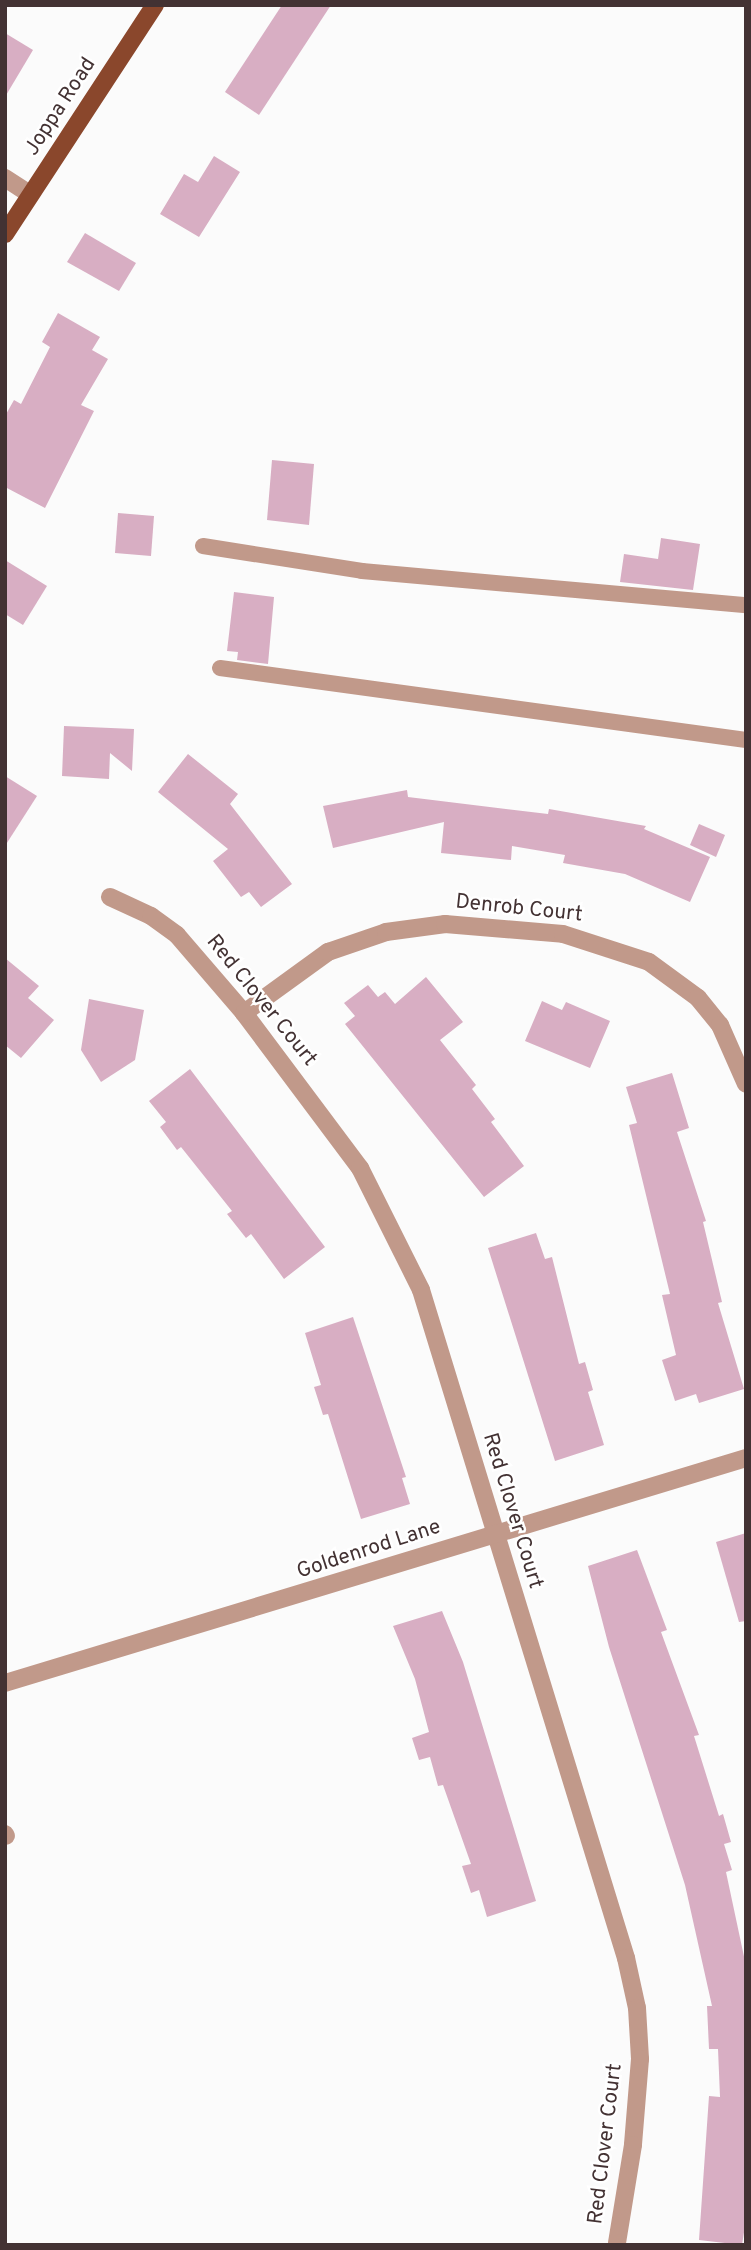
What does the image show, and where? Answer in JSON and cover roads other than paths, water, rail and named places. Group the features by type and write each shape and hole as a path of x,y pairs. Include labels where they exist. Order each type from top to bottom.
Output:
{"main road":[{"name":"Joppa Road","path":"5,234 155,5"}],"street":[{"path":"5,178 30,194"},
{"name":"Red Clover Court","path":"110,897 151,916 177,935 244,1013 360,1168 402,1245 437,1337 494,1534 626,1958 637,2008 640,2059 634,2133 617,2243"},
{"name":"Denrob Court","path":"244,1013 328,952 386,932 445,923 563,934 619,949 675,979 720,1025 746,1084"},
{"name":"Goldenrod Lane","path":"5,1683 746,1458"}],"lane":[{"path":"203,547 362,571 746,605"},
{"path":"220,668 746,740"}]}
